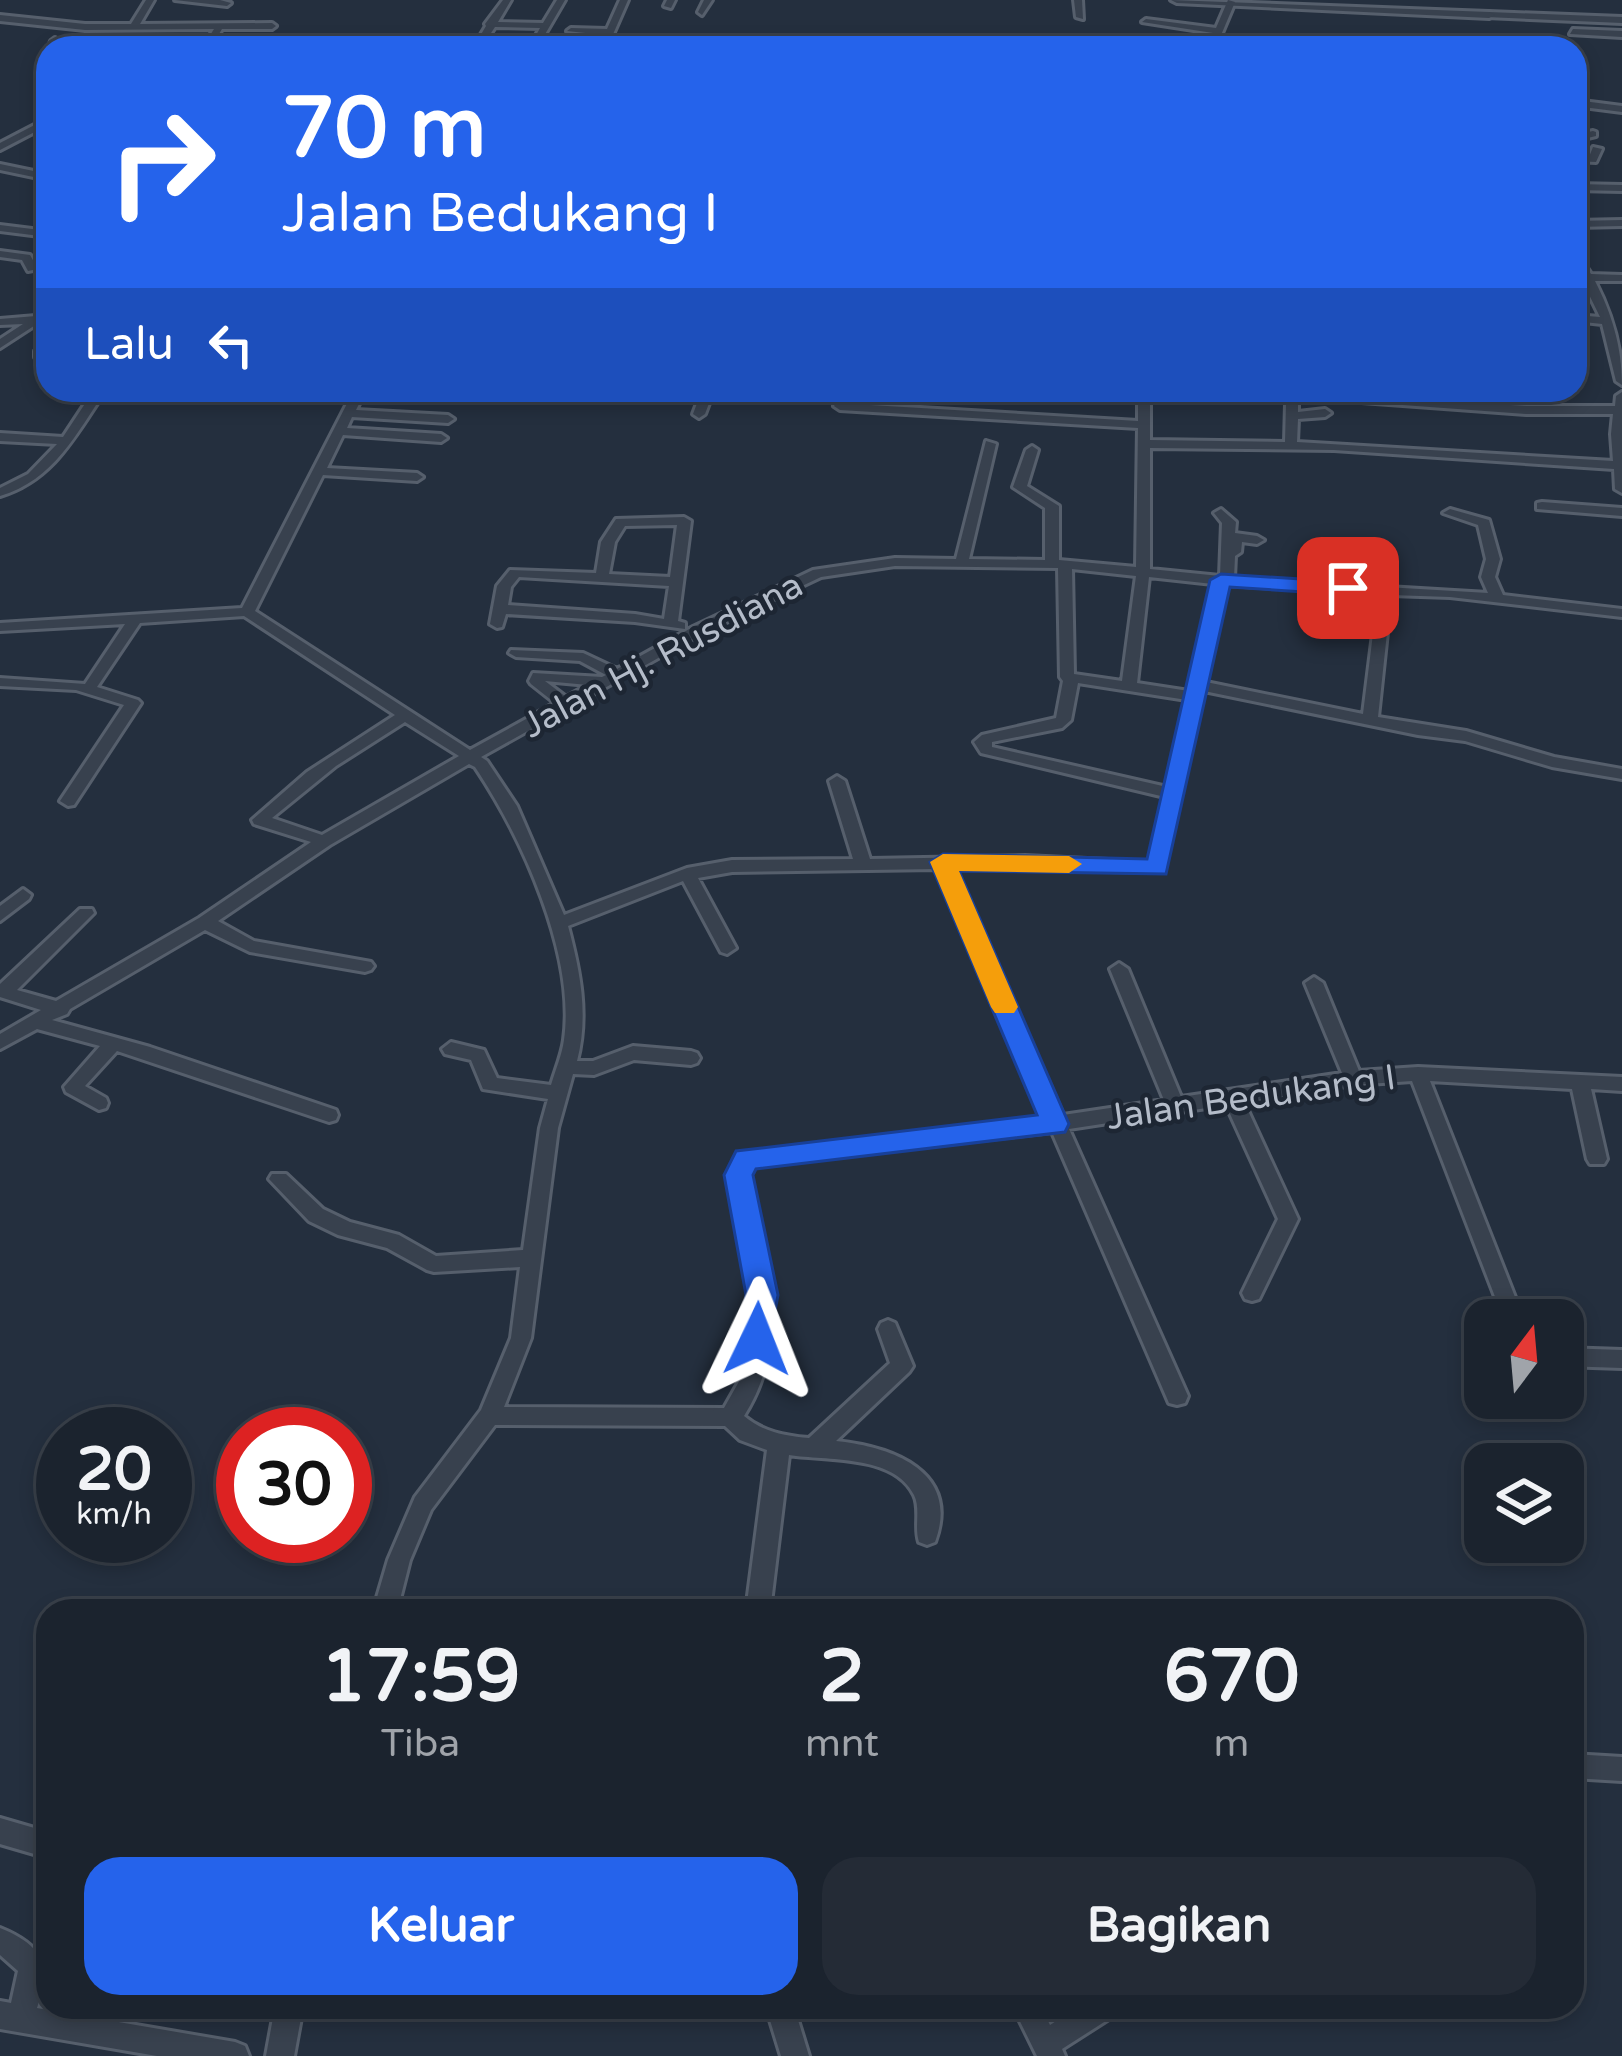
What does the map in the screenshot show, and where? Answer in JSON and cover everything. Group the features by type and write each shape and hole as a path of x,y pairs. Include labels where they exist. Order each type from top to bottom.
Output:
{"street":[{"path":"134,27 150,0"},
{"path":"179,0 227,3"},
{"path":"483,36 507,0"},
{"path":"540,36 561,0"},
{"path":"608,36 624,0"},
{"path":"703,12 708,0"},
{"path":"1078,0 1080,17"},
{"path":"1178,0 1381,4 1406,10 1446,6 1489,15 1617,20"},
{"path":"1559,0 1570,18"},
{"path":"1599,0 1617,20"},
{"path":"1216,36 1238,2"},
{"path":"1406,10 1408,36"},
{"path":"1489,15 1507,36"},
{"path":"0,18 68,27 272,26"},
{"path":"1146,22 1218,32"},
{"path":"489,24 546,26"},
{"path":"214,36 218,28"},
{"path":"571,31 610,32"},
{"path":"1573,32 1622,34"},
{"path":"1587,105 1622,109"},
{"path":"0,147 36,128"},
{"path":"1587,135 1593,134"},
{"path":"1587,159 1592,160 1598,149"},
{"path":"0,167 36,175"},
{"path":"0,180 14,170"},
{"path":"1587,187 1622,188"},
{"path":"1587,224 1622,223"},
{"path":"0,229 36,233"},
{"path":"0,254 31,265 36,260"},
{"path":"1622,278 1588,277 1617,337 1622,382"},
{"path":"0,322 36,319"},
{"path":"1587,319 1606,321"},
{"path":"0,344 36,323"},
{"path":"0,492 32,482 45,471 91,402"},
{"path":"247,612 354,402"},
{"path":"699,414 704,402"},
{"path":"1129,686 1144,571 1144,402"},
{"path":"1288,402 1291,446"},
{"path":"1294,402 1325,413"},
{"path":"1336,402 1526,410 1620,421 1622,489"},
{"path":"840,406 1145,425"},
{"path":"348,413 448,419"},
{"path":"339,431 441,438"},
{"path":"0,437 63,440"},
{"path":"962,561 990,444"},
{"path":"1145,444 1291,446 1618,465"},
{"path":"1032,450 1020,487 1052,506 1066,675 1071,679 1198,691 1370,719 1466,736 1552,761 1622,774"},
{"path":"319,471 417,477"},
{"path":"1542,506 1622,512"},
{"path":"1450,512 1484,523 1493,559 1488,577 1498,599"},
{"path":"1221,513 1229,522 1226,580"},
{"path":"602,578 608,542 617,525 673,518 686,524 671,622"},
{"path":"559,923 687,874 759,863 1157,868 1236,537 1257,540"},
{"name":"Jalan Hj. Rusdiana","path":"0,1042 205,922 324,841 471,756 691,634 818,573 868,563 1059,563 1622,613"},
{"path":"676,582 515,573 507,579 498,616 671,622 691,634"},
{"path":"1370,719 1385,590"},
{"path":"0,627 247,612 471,756 498,786 559,923 574,1007 573,1040 557,1093 521,1338 489,1417 423,1504 407,1536 389,1599"},
{"path":"89,688 137,617"},
{"path":"516,653 583,657 611,678"},
{"path":"565,704 536,681 538,676 611,678"},
{"path":"1071,679 1063,720 1057,725 987,738 982,742 986,749 1174,794"},
{"path":"0,682 89,688 129,700 133,707 68,801"},
{"path":"324,841 260,820 293,788 347,748 407,714"},
{"path":"837,781 862,863"},
{"path":"943,862 1177,1396"},
{"path":"687,874 727,948"},
{"path":"1,913 23,895"},
{"path":"2,992 86,913"},
{"path":"205,922 250,946 365,966"},
{"path":"1119,969 1176,1107"},
{"path":"1314,983 1353,1078"},
{"path":"2,992 61,1009"},
{"path":"37,1022 329,1115"},
{"path":"99,1102 73,1087 113,1044"},
{"path":"451,1049 478,1055 490,1084 557,1093"},
{"path":"565,1067 594,1068 633,1053 691,1058"},
{"path":"1418,1074 1506,1299"},
{"name":"Jalan Bedukang I","path":"729,1417 740,1409 752,1376 762,1302 738,1175 741,1163 754,1157 1055,1124 1353,1078 1418,1074 1622,1084"},
{"path":"1580,1081 1597,1159"},
{"path":"1232,1097 1288,1219 1252,1293"},
{"path":"279,1179 316,1215 392,1241 434,1264 533,1258"},
{"path":"814,1448 902,1366 888,1329"},
{"path":"1584,1358 1622,1359"},
{"path":"489,1417 729,1417 754,1438 866,1456 911,1474 926,1496 927,1534"},
{"path":"760,1599 779,1443"},
{"path":"1584,1766 1622,1768"},
{"path":"0,1831 36,1842"},
{"path":"0,1941 18,1948 30,1962 32,1985 10,2016 236,2056"},
{"path":"280,2056 287,2019"},
{"path":"784,2019 795,2056"},
{"path":"1033,2019 1049,2049 1087,2019"}],"slow traffic":[{"path":"1005,1007 943,862 1069,864"}],"route":[{"path":"757,1339 762,1295 738,1175 746,1159 1055,1124 943,862 1157,868 1221,580 1348,588"}]}
